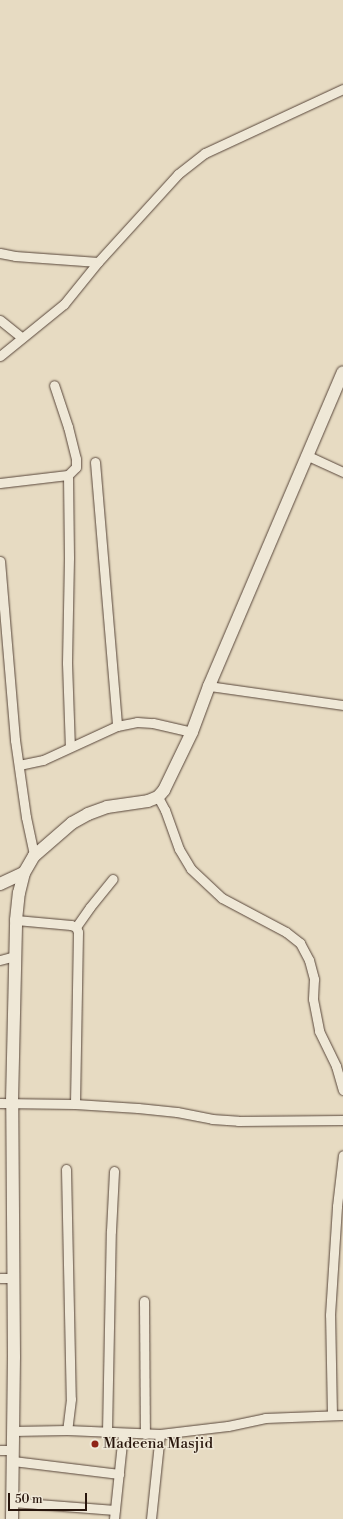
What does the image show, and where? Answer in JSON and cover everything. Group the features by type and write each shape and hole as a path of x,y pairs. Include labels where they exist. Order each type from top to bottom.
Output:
{"street":[{"path":"0,356 64,304 98,262 178,174 205,153 343,88"},
{"path":"0,253 15,256 98,262"},
{"path":"0,320 22,338"},
{"path":"12,1519 14,1278 6,1103 16,920 19,892 24,873 34,856 72,823 88,814 117,806 136,804 158,797 172,778 306,454 342,379"},
{"path":"0,483 68,475 76,467 76,459 54,385"},
{"path":"306,454 343,472"},
{"path":"95,462 117,726"},
{"path":"68,475 69,558 67,640 70,747"},
{"path":"0,561 3,627 26,817 34,856"},
{"path":"210,686 343,705"},
{"path":"19,765 43,760 117,726 136,722 153,723 192,732"},
{"path":"158,797 166,810 179,849 190,869 222,898 286,932 300,943 309,960 314,979 314,999 319,1031 336,1066 343,1090"},
{"path":"0,884 24,873"},
{"path":"76,927 90,907 113,880"},
{"path":"16,920 71,925 76,927"},
{"path":"75,1104 79,936 76,927"},
{"path":"0,960 15,956"},
{"path":"6,1103 75,1104 138,1108 177,1112 212,1119 238,1121 343,1120"},
{"path":"332,1415 330,1315 337,1206 343,1155"},
{"path":"66,1169 71,1399 67,1430"},
{"path":"108,1432 111,1231 114,1171"},
{"path":"0,1278 14,1278"},
{"path":"144,1301 145,1434"},
{"path":"13,1431 67,1430 123,1434 160,1434 265,1418 343,1415"},
{"path":"12,1502 114,1514 123,1434"},
{"path":"151,1519 160,1434"},
{"path":"0,1450 13,1456 119,1474"}],"place":[{"name":"Madeena Masjid","path":"95,1444"}]}
